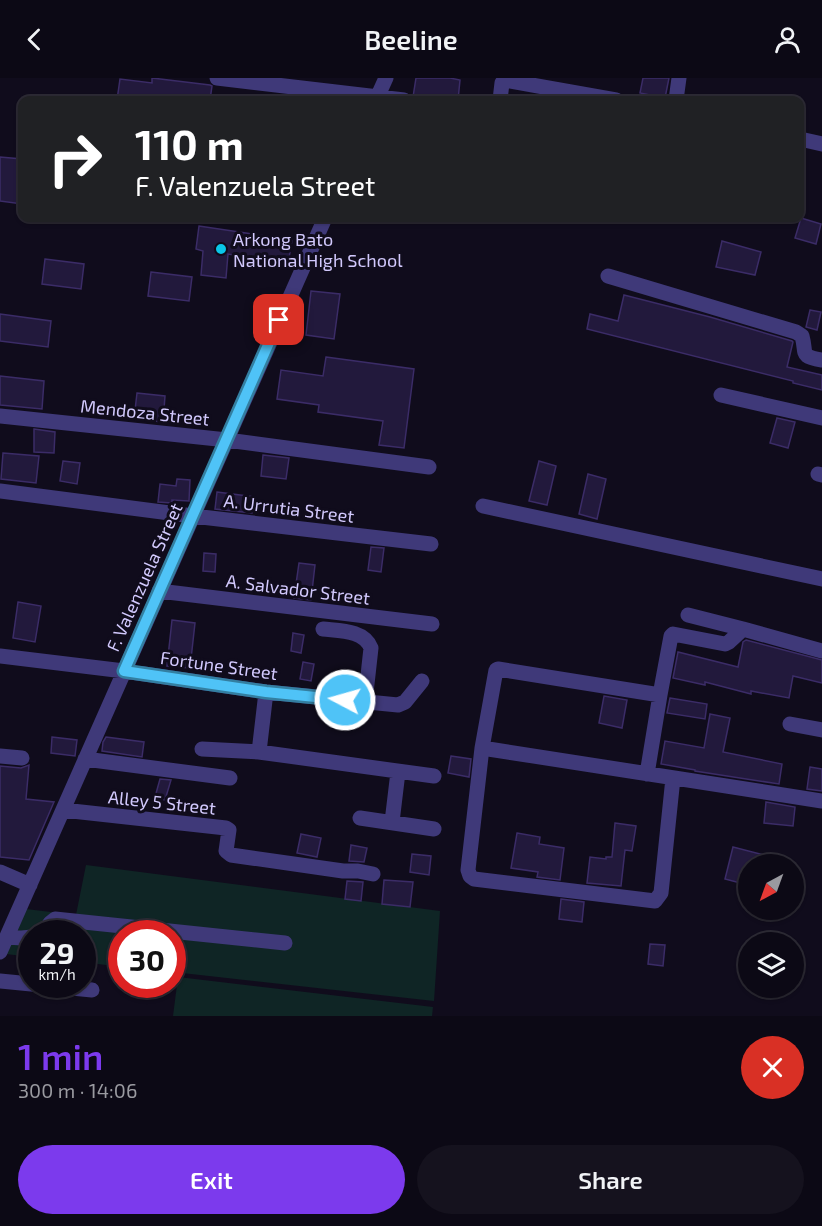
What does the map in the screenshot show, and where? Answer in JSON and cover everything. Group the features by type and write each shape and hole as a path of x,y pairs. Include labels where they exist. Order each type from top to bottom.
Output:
{"street":[{"path":"217,78 354,96"},
{"path":"378,96 386,78"},
{"path":"677,96 679,78"},
{"path":"500,96 504,80 594,96"},
{"path":"804,140 822,144"},
{"name":"F. Valenzuela Street","path":"0,952 323,222"},
{"path":"608,276 796,332 802,336 804,352 807,356 822,360"},
{"path":"721,395 822,418"},
{"name":"Mendoza Street","path":"0,416 226,440 429,467"},
{"name":"A. Urrutia Street","path":"0,490 193,516 431,544"},
{"path":"483,506 822,579"},
{"name":"A. Salvador Street","path":"159,591 432,624"},
{"path":"688,615 822,651"},
{"path":"647,774 671,636 673,634 724,644 743,628"},
{"path":"323,629 356,634 369,643 371,648 365,702"},
{"name":"Fortune Street","path":"0,656 266,692 398,705 402,704 422,681"},
{"path":"660,695 498,669 495,673 483,748 468,870 470,876 474,879 655,901 661,893 673,778"},
{"path":"259,752 266,692"},
{"path":"790,724 822,730"},
{"path":"483,748 822,801"},
{"path":"202,750 259,752 434,776"},
{"path":"0,756 22,758"},
{"path":"85,759 230,778"},
{"path":"392,822 398,772"},
{"name":"Alley 5 Street","path":"63,810 226,828 229,830 227,854 343,871 358,870 373,874"},
{"path":"360,818 434,829"},
{"path":"0,872 30,885"},
{"path":"96,923 285,943"},
{"path":"9,932 18,936"},
{"path":"0,981 18,983"}],"green space":[{"path":"86,865 440,911 434,1001 186,973 186,920 108,920 108,965 96,964 96,920 21,920 26,909 76,915"},
{"path":"18,927 18,955 6,954"},
{"path":"186,978 433,1007 432,1016 173,1016 175,998 186,998"}],"building":[{"path":"152,78 212,86 211,96 118,96 120,79 152,83"},
{"path":"416,78 460,80 458,96 413,96"},
{"path":"643,78 669,78 665,96 640,93"},
{"path":"0,157 18,159 18,203 0,201"},
{"path":"804,219 821,224 816,244 795,238 800,222 804,222"},
{"path":"199,226 292,240 288,264 228,254 226,278 201,275 203,251 196,249"},
{"path":"722,241 761,252 755,275 716,267"},
{"path":"45,259 84,264 81,289 42,284"},
{"path":"151,272 192,277 189,301 148,296"},
{"path":"311,291 340,294 334,339 306,335"},
{"path":"624,295 792,341 787,367 822,375 822,390 587,329 590,314 618,321"},
{"path":"810,310 821,312 817,330 806,327"},
{"path":"0,314 51,321 48,347 0,341"},
{"path":"326,357 414,369 404,448 379,445 383,421 318,412 319,405 277,399 281,370 323,376"},
{"path":"0,376 44,381 42,409 0,405"},
{"path":"137,393 165,396 163,422 134,419"},
{"path":"777,418 795,422 788,448 770,443"},
{"path":"34,429 55,432 54,453 34,452"},
{"path":"3,453 39,456 36,483 1,479"},
{"path":"263,455 289,458 286,479 261,476"},
{"path":"63,461 80,463 77,484 60,481"},
{"path":"539,461 556,466 547,505 529,501"},
{"path":"588,474 606,479 597,519 579,514"},
{"path":"177,479 190,480 189,501 158,502 160,484 176,486"},
{"path":"217,492 255,497 252,513 215,509"},
{"path":"371,547 384,548 381,572 368,570"},
{"path":"204,553 216,554 215,572 203,571"},
{"path":"299,563 315,565 311,600 294,598"},
{"path":"18,602 41,606 35,642 13,638"},
{"path":"172,620 195,623 190,668 167,666"},
{"path":"293,633 304,635 301,653 291,651"},
{"path":"746,640 822,660 822,683 793,676 789,698 751,691 751,694 705,682 705,685 673,678 678,652 738,667 743,642"},
{"path":"303,662 314,664 311,681 300,679"},
{"path":"604,696 627,700 622,728 599,723"},
{"path":"670,698 707,704 705,719 667,713"},
{"path":"710,714 730,718 723,752 782,764 779,784 661,764 665,741 704,748"},
{"path":"52,737 77,740 75,756 51,753"},
{"path":"106,737 144,742 142,757 102,751"},
{"path":"451,756 471,759 469,777 448,773"},
{"path":"29,765 26,799 54,802 29,860 0,857 0,766 21,768"},
{"path":"810,767 822,769 822,791 807,789"},
{"path":"160,779 171,780 165,800 155,797"},
{"path":"766,802 795,807 793,826 764,823"},
{"path":"615,823 636,826 632,851 625,850 621,886 587,883 590,857 606,859 606,857 612,857"},
{"path":"517,833 540,837 539,844 564,848 560,880 537,877 538,872 511,868"},
{"path":"301,834 321,838 317,857 297,853"},
{"path":"351,845 367,848 364,862 349,861"},
{"path":"733,847 760,854 738,854 738,882 725,879"},
{"path":"412,854 431,856 429,875 410,872"},
{"path":"384,880 413,882 410,907 382,904"},
{"path":"347,881 363,882 361,901 345,899"},
{"path":"561,899 584,902 582,922 559,919"},
{"path":"650,944 665,945 663,966 648,964"}],"place":[{"name":"Arkong Bato National High School","path":"221,249"}],"route":[{"path":"279,320 124,671 266,692 345,700"}]}
